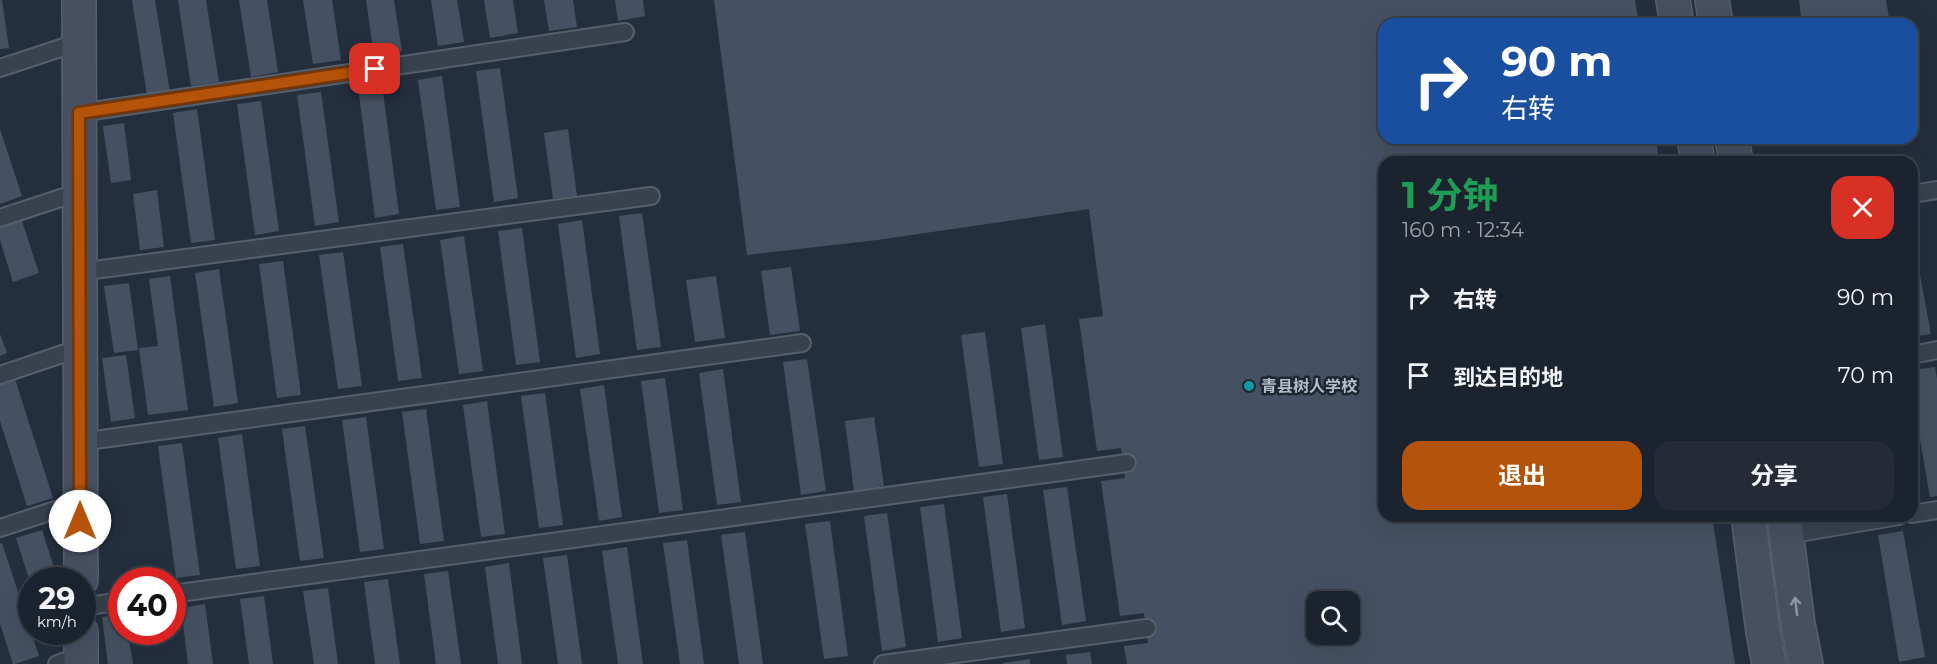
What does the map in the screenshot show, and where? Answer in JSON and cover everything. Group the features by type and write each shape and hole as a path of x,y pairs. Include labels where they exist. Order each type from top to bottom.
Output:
{"street":[{"path":"79,0 81,567"},
{"path":"1673,0 1676,18"},
{"path":"1712,0 1715,18"},
{"path":"1749,522 1769,664"},
{"path":"1786,525 1798,624 1806,664"}],"lane":[{"path":"79,113 625,32"},
{"path":"0,68 79,42"},
{"path":"1918,193 1937,190"},
{"path":"0,218 80,192"},
{"path":"80,272 651,196"},
{"path":"80,442 802,343"},
{"path":"0,375 80,348"},
{"path":"1918,354 1937,350"},
{"path":"186,592 1127,463"},
{"path":"0,528 80,502"},
{"path":"1918,513 1937,510"},
{"path":"1786,525 1824,522"},
{"path":"884,664 1147,628"}],"building":[{"path":"0,0 2,0 9,48 0,49"},
{"path":"132,0 155,0 170,92 147,95"},
{"path":"178,0 206,0 219,82 191,86"},
{"path":"239,0 267,0 278,72 251,77"},
{"path":"303,0 332,0 341,60 313,64"},
{"path":"366,0 394,0 402,51 374,55"},
{"path":"431,0 457,0 464,42 438,46"},
{"path":"484,0 513,0 518,33 490,38"},
{"path":"544,0 573,0 577,27 549,31"},
{"path":"615,0 643,0 645,16 618,21"},
{"name":"青县树人学校","path":"714,0 1635,0 1638,18 1378,18 1378,144 1657,144 1658,156 1378,156 1378,522 1713,522 1735,664 1127,664 1124,646 1148,643 1144,613 1120,616 1101,481 1125,478 1121,448 1097,451 1079,319 1103,316 1089,209 877,240 747,255"},
{"path":"1799,0 1886,0 1889,18 1801,18"},
{"path":"500,68 518,198 494,202 476,71"},
{"path":"442,76 460,207 436,210 418,80"},
{"path":"382,84 399,214 375,218 358,87"},
{"path":"321,92 339,222 315,226 297,95"},
{"path":"261,101 279,231 255,235 237,104"},
{"path":"197,109 215,240 191,243 173,113"},
{"path":"124,123 131,180 111,183 103,126"},
{"path":"0,129 22,196 0,204"},
{"path":"568,129 577,196 553,199 544,133"},
{"path":"157,190 164,247 140,250 133,194"},
{"path":"642,213 661,347 637,350 619,216"},
{"path":"582,220 600,354 576,358 558,224"},
{"path":"22,221 39,273 13,282 0,240 0,228"},
{"path":"522,228 540,362 516,365 498,231"},
{"path":"464,236 483,371 459,374 440,240"},
{"path":"403,244 422,378 398,381 380,247"},
{"path":"343,252 362,386 338,389 319,255"},
{"path":"283,261 301,395 277,398 259,264"},
{"path":"1918,264 1931,334 1918,336"},
{"path":"791,267 800,331 770,335 761,271"},
{"path":"219,269 238,403 214,407 195,273"},
{"path":"170,276 188,410 148,415 139,348 158,346 149,279"},
{"path":"716,276 725,338 695,342 686,280"},
{"path":"129,283 138,350 114,353 104,286"},
{"path":"1045,324 1063,457 1039,460 1021,328"},
{"path":"985,332 1003,464 979,467 961,335"},
{"path":"0,334 7,353 0,356"},
{"path":"126,355 135,418 111,422 102,358"},
{"path":"807,359 826,491 801,495 783,362"},
{"path":"1935,367 1937,379 1937,496 1930,497 1918,428 1918,369"},
{"path":"723,369 741,502 717,505 699,373"},
{"path":"665,378 683,510 659,513 641,381"},
{"path":"15,379 53,498 27,506 0,421 0,384"},
{"path":"604,385 622,517 599,521 580,389"},
{"path":"545,393 563,525 539,528 521,396"},
{"path":"487,401 505,534 481,537 463,405"},
{"path":"426,409 444,541 420,544 402,412"},
{"path":"366,417 384,549 360,552 342,420"},
{"path":"874,417 884,486 854,491 845,421"},
{"path":"305,426 324,558 300,561 282,429"},
{"path":"242,434 260,566 236,569 218,438"},
{"path":"182,443 200,575 186,577 186,567 174,567 158,446"},
{"path":"1067,487 1086,621 1062,625 1043,490"},
{"path":"1007,494 1025,628 1001,632 983,497"},
{"path":"944,504 962,638 938,642 920,507"},
{"path":"887,513 906,647 882,651 864,516"},
{"path":"830,521 848,656 824,659 805,524"},
{"path":"42,530 54,567 25,567 16,538"},
{"path":"1903,531 1925,657 1899,662 1878,535"},
{"path":"745,532 763,664 739,664 721,535"},
{"path":"687,540 704,664 680,664 663,543"},
{"path":"2,543 18,592 18,645 35,645 39,656 15,664 13,664 0,624 0,544"},
{"path":"627,547 643,664 618,664 602,551"},
{"path":"567,555 582,664 558,664 543,558"},
{"path":"509,563 522,664 498,664 485,567"},
{"path":"448,571 461,664 436,664 424,574"},
{"path":"388,579 400,664 375,664 364,582"},
{"path":"328,588 338,664 314,664 303,591"},
{"path":"264,596 273,664 249,664 240,599"},
{"path":"205,604 213,664 188,664 186,607"},
{"path":"108,616 108,645 130,645 133,664 108,664 102,617"},
{"path":"1090,652 1092,664 1067,664 1066,655"},
{"path":"1030,659 1030,664 1003,664 1003,663"}],"place":[{"name":"青县树人学校","path":"1249,386"}],"route":[{"path":"80,521 79,113 375,69"}]}
